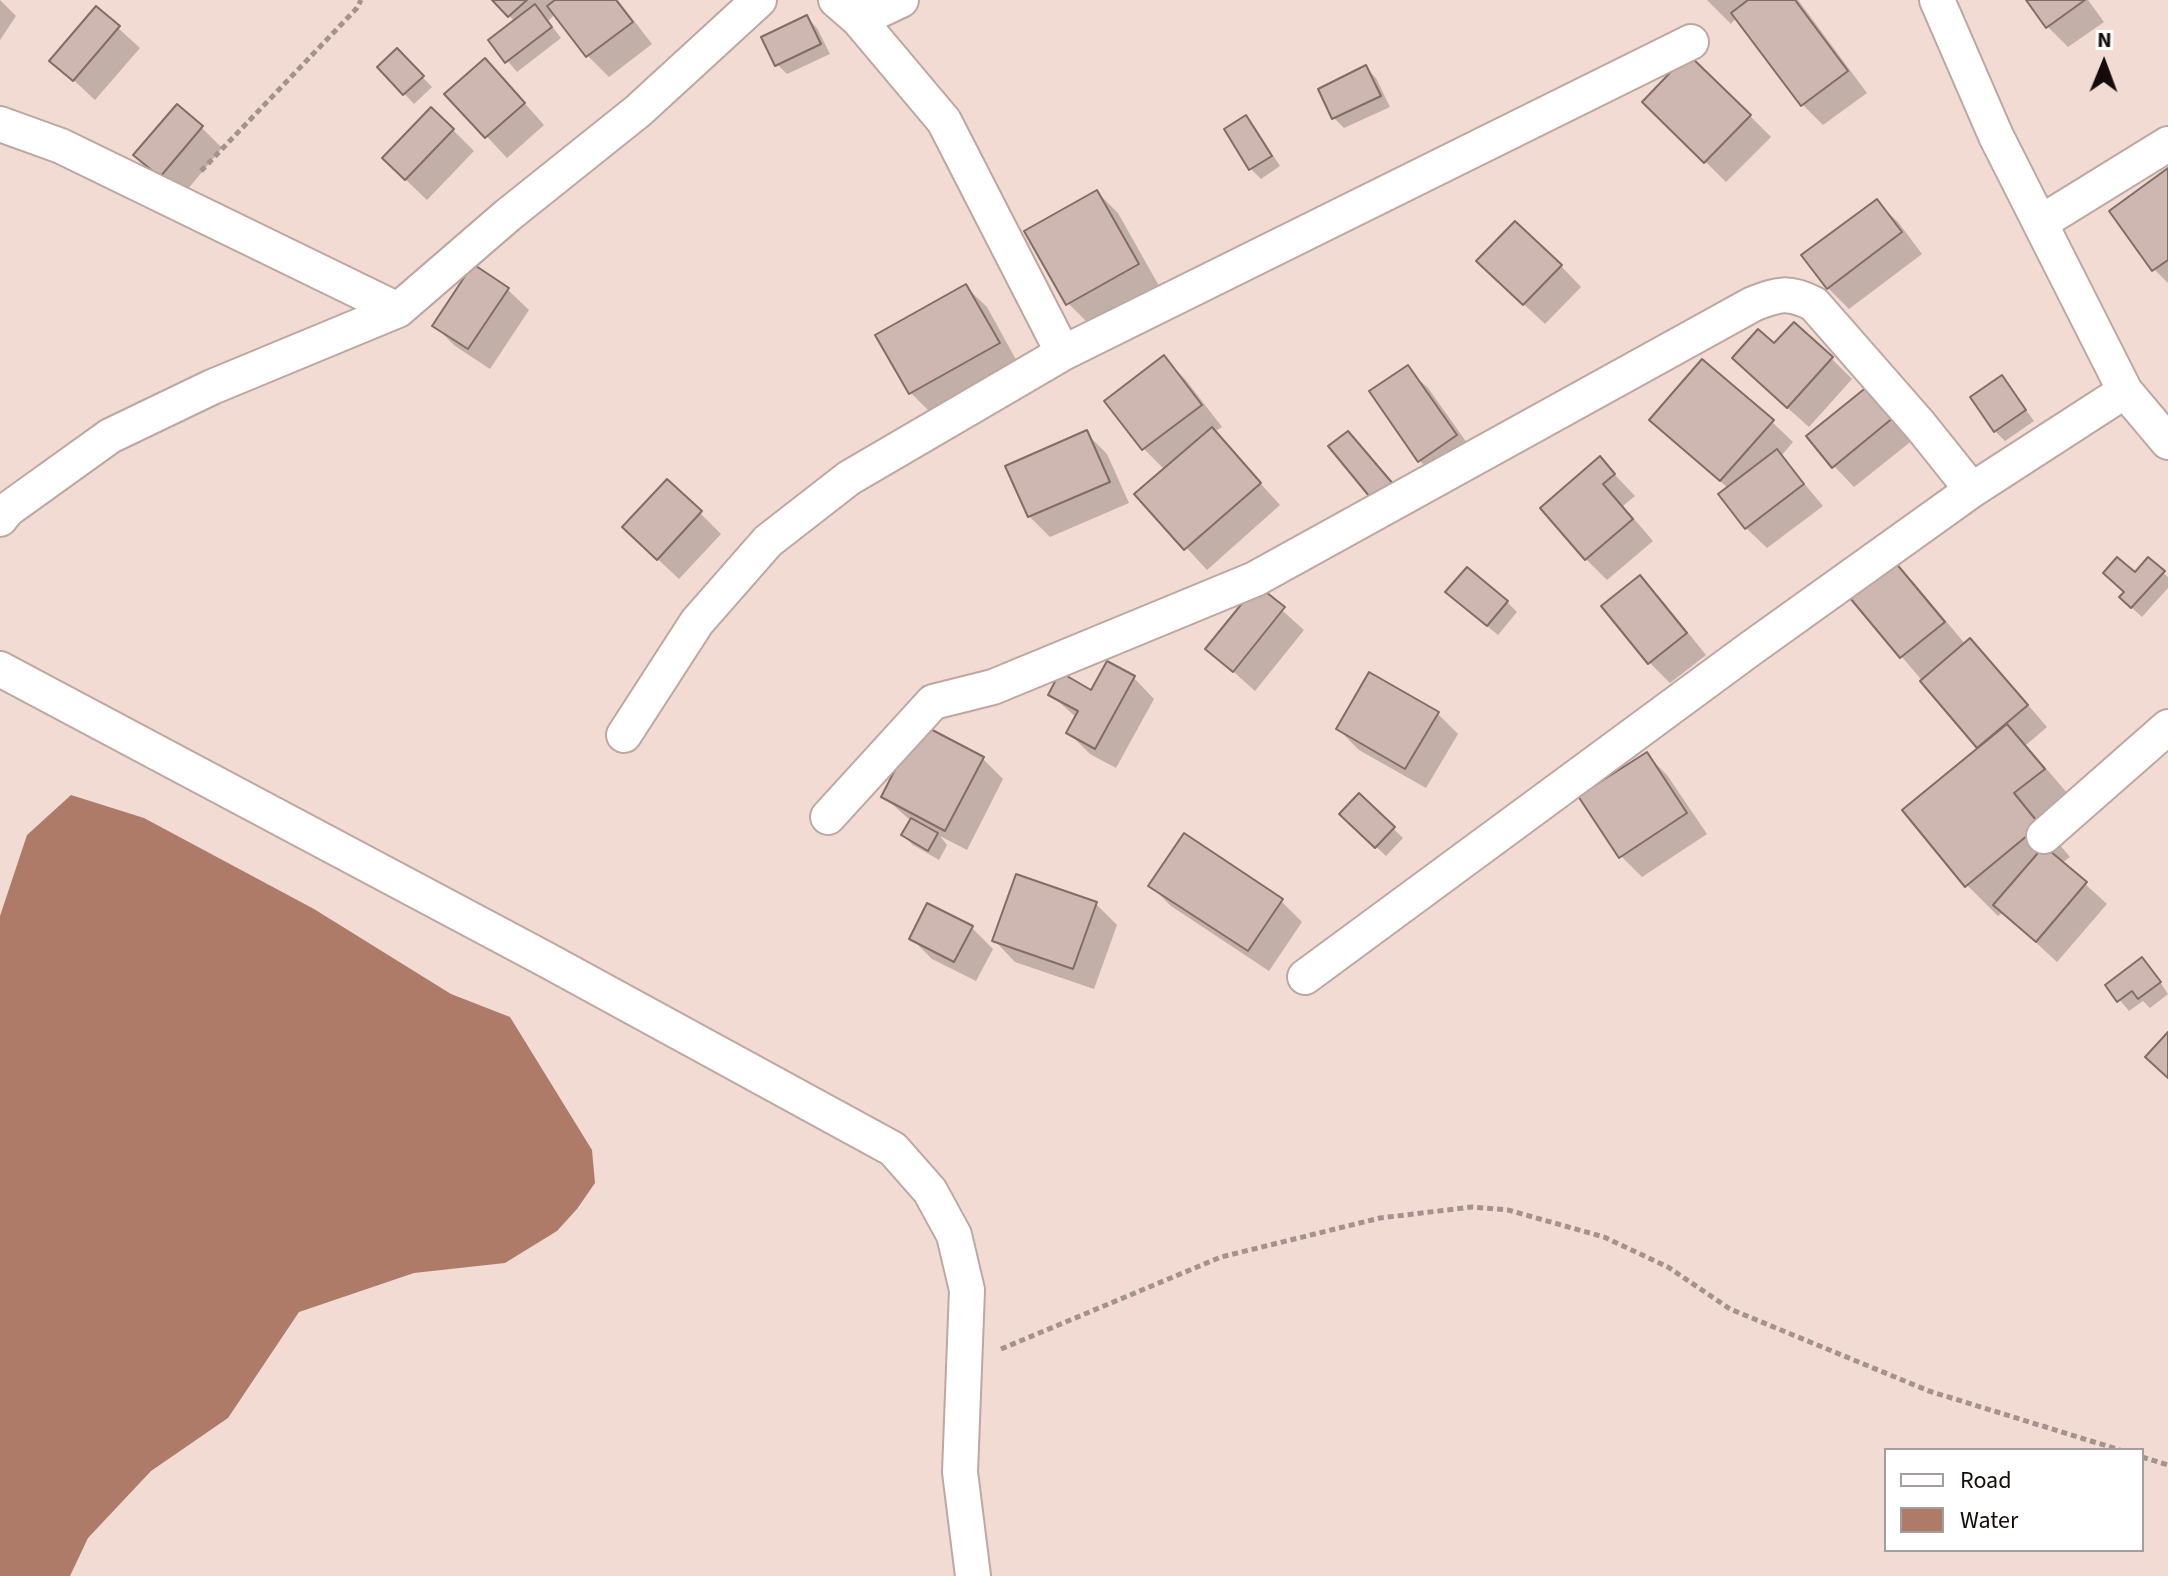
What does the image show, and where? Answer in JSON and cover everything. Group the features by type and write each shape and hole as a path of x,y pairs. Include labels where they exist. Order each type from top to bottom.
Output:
{"street":[{"path":"0,519 7,510 110,436 212,387 398,310 508,215 638,111 759,0"},
{"path":"848,10 901,0"},
{"path":"1937,0 1996,136 2125,391 2168,442"},
{"path":"848,10 944,121 1063,353"},
{"path":"624,735 697,622 768,541 849,478 1063,353 1691,42"},
{"path":"0,124 61,146 398,310"},
{"path":"2040,223 2168,144"},
{"path":"828,817 933,702 993,687 1255,579 1753,304 1778,295 1796,295 1814,304 1920,425 1972,490"},
{"path":"1305,977 1750,649 1972,490 2125,391"},
{"path":"0,669 545,959 893,1149 930,1191 954,1235 967,1290 960,1472 973,1576"},
{"path":"2044,836 2168,727"}],"path":[{"path":"174,199 357,8 361,0"},
{"path":"963,1365 1221,1257 1380,1218 1472,1207 1508,1210 1604,1237 1668,1267 1730,1309 1872,1368 1929,1391 2114,1448"},
{"path":"2144,1458 2168,1465"}],"water":[{"path":"71,795 144,818 314,909 451,994 510,1017 592,1150 595,1183 557,1231 505,1263 414,1273 299,1312 228,1418 151,1471 88,1538 70,1576 0,1576 0,916 27,835"}],"building":[{"path":"492,0 527,0 508,17"},
{"path":"555,0 616,0 633,22 586,57 547,6"},
{"path":"1748,0 1795,0 1848,71 1801,106 1731,13"},
{"path":"2026,0 2085,0 2046,28"},
{"path":"535,4 552,27 505,63 488,40"},
{"path":"96,6 120,26 73,81 49,61"},
{"path":"807,15 821,44 775,66 761,37"},
{"path":"397,48 424,76 403,95 377,67"},
{"path":"1688,54 1751,115 1704,163 1642,102"},
{"path":"485,58 525,103 485,138 444,94"},
{"path":"1366,65 1381,96 1332,119 1318,89"},
{"path":"177,104 203,126 160,177 133,155"},
{"path":"431,107 454,129 405,180 382,158"},
{"path":"1246,115 1272,156 1249,170 1224,129"},
{"path":"2168,168 2168,260 2152,271 2109,211"},
{"path":"1097,190 1139,264 1066,305 1024,231"},
{"path":"1877,199 1902,232 1827,289 1801,255"},
{"path":"1515,221 1562,265 1523,305 1476,261"},
{"path":"473,264 509,288 468,349 432,326"},
{"path":"966,284 1000,343 909,394 875,335"},
{"path":"1794,322 1833,357 1787,408 1732,358 1758,329 1774,343"},
{"path":"1164,355 1202,405 1142,450 1104,401"},
{"path":"1702,359 1774,420 1720,481 1649,420"},
{"path":"1408,365 1457,435 1418,462 1369,391"},
{"path":"2002,375 2026,410 1994,432 1970,397"},
{"path":"1868,386 1894,417 1832,468 1806,436"},
{"path":"1212,427 1261,483 1184,550 1134,494"},
{"path":"1087,430 1110,482 1028,517 1005,466"},
{"path":"1348,431 1394,485 1374,502 1328,446"},
{"path":"1777,449 1804,484 1745,529 1718,494"},
{"path":"1600,456 1615,474 1603,484 1633,519 1585,560 1540,508"},
{"path":"667,479 702,511 657,560 622,527"},
{"path":"2117,557 2135,572 2148,557 2165,571 2131,608 2119,597 2124,592 2103,573"},
{"path":"1895,562 1945,622 1900,658 1850,598"},
{"path":"1467,567 1508,601 1487,626 1445,592"},
{"path":"1640,575 1687,633 1648,664 1601,606"},
{"path":"1257,585 1285,607 1233,672 1205,649"},
{"path":"1970,638 2028,705 1977,748 1920,681"},
{"path":"1107,661 1135,676 1095,749 1066,733 1078,711 1048,695 1060,672 1091,690"},
{"path":"1369,672 1439,712 1405,769 1336,729"},
{"path":"919,723 984,757 945,831 881,797"},
{"path":"2007,724 2045,769 2014,793 2040,825 1965,887 1902,810"},
{"path":"1647,752 1687,813 1619,858 1578,796"},
{"path":"1359,793 1395,827 1375,848 1339,814"},
{"path":"911,818 938,833 928,851 901,835"},
{"path":"1184,833 1283,899 1248,951 1148,886"},
{"path":"2044,846 2087,882 2036,942 1993,905"},
{"path":"1016,874 1097,902 1073,969 992,941"},
{"path":"927,903 973,926 954,962 909,939"},
{"path":"2142,957 2161,982 2138,999 2132,991 2117,1002 2105,985"},
{"path":"2168,1032 2168,1078 2145,1057"}]}
